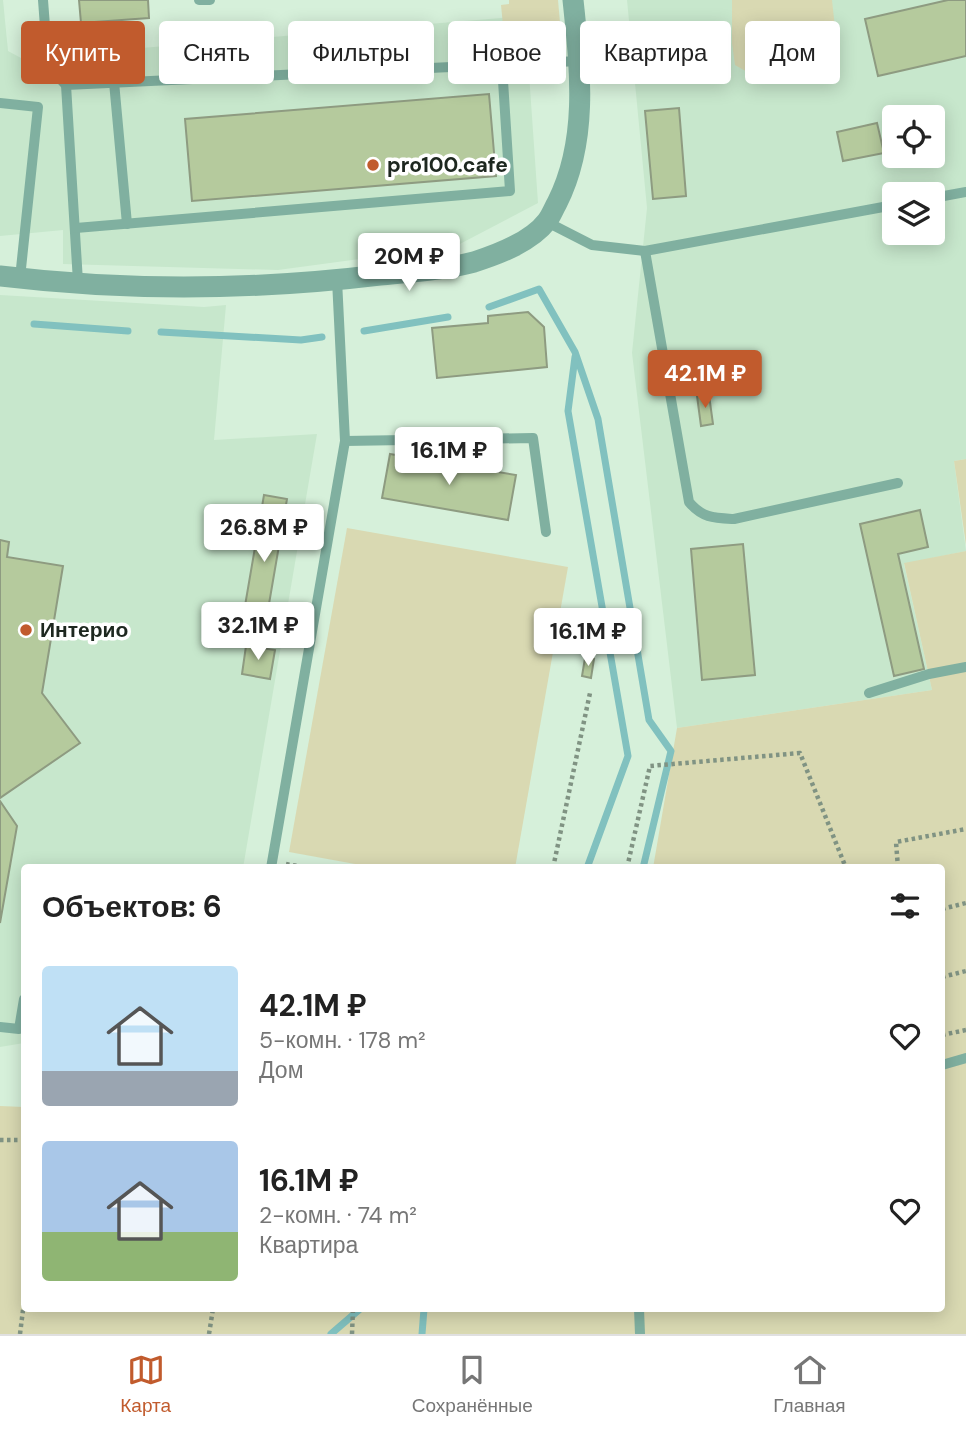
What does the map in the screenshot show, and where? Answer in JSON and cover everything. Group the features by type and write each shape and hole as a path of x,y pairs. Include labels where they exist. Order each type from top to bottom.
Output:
{"street":[{"path":"10,277 143,286 244,286 337,280 472,262 504,251 527,239 547,222 562,192 573,158 579,120 579,61 573,0"}],"lane":[{"path":"43,0 48,66 66,85 78,282"},
{"path":"199,0 211,0"},
{"path":"566,62 579,61"},
{"path":"145,81 448,67"},
{"path":"66,85 82,84"},
{"path":"114,84 127,224"},
{"path":"76,228 510,191 503,84"},
{"path":"0,103 38,107 10,277"},
{"path":"945,196 966,192"},
{"path":"547,222 592,244 645,251 882,207"},
{"path":"645,251 689,502 698,513 713,518 734,519 898,483"},
{"path":"272,864 345,441 337,280"},
{"path":"345,441 533,438 546,532"},
{"path":"869,693 929,674 966,667"},
{"path":"0,1027 19,1029 21,1017"},
{"path":"945,1065 966,1059"},
{"path":"639,1312 640,1334"}],"path":[{"path":"554,864 590,694"},
{"path":"628,864 650,766 800,753 844,864"},
{"path":"898,864 895,842 966,828"},
{"path":"945,908 966,903"},
{"path":"945,976 966,971"},
{"path":"945,1034 966,1030"},
{"path":"0,1140 21,1140"},
{"path":"20,1334 23,1312"},
{"path":"209,1334 213,1312"},
{"path":"352,1334 353,1312"}],"shaded area":[{"path":"0,0 3,0 8,51 21,58 21,84 145,84 145,48 159,46 159,84 274,84 274,37 288,36 288,84 434,84 434,24 448,22 448,84 530,84 538,203 456,246 278,270 63,264 63,230 0,236"},
{"path":"509,0 558,0 560,21 503,21 501,5 509,4"},
{"path":"627,0 966,0 966,459 954,461 966,551 904,564 932,690 677,728 632,353 647,208 635,84 731,84 731,21 629,21"},
{"path":"732,0 832,0 834,21 745,21 745,71 735,65"},
{"path":"525,16 525,21 465,21"},
{"path":"0,295 204,307 226,305 214,440 317,434 244,864 21,864 21,1044 0,1047"},
{"path":"966,459 966,545 954,461"},
{"path":"347,528 568,567 516,864 355,864 289,852"},
{"path":"966,551 966,1334 0,1334 0,1106 21,1107 21,1312 945,1312 945,864 654,864 677,728 932,690 904,563"}],"building":[{"path":"79,0 148,0 149,18 81,21"},
{"path":"948,0 966,0 966,56 878,76 865,19"},
{"path":"489,94 496,176 192,201 185,119"},
{"path":"679,108 686,196 653,199 645,111"},
{"path":"877,123 882,153 843,161 837,132"},
{"path":"528,312 544,327 547,367 437,378 432,328 488,323 488,316"},
{"path":"709,395 713,424 701,426 697,396"},
{"path":"390,454 516,475 508,520 382,498"},
{"path":"264,495 287,499 264,633 241,629"},
{"path":"920,510 928,547 898,554 924,669 894,676 860,524"},
{"name":"Интерио","path":"0,540 9,542 7,557 63,566 42,693 80,743 0,798"},
{"path":"743,544 755,675 702,680 691,549"},
{"path":"246,646 275,650 270,679 242,674"},
{"path":"585,658 594,659 591,678 582,676"},
{"path":"0,801 17,826 0,923"}],"waterway":[{"path":"489,307 539,289 575,352 598,419 649,720 671,751 644,864"},
{"path":"364,331 448,317"},
{"path":"34,324 128,331"},
{"path":"161,332 301,340 322,337"},
{"path":"575,357 568,411 628,756 588,864"},
{"path":"331,1334 357,1312"},
{"path":"422,1334 424,1312"}],"place":[{"name":"pro100.cafe","path":"373,165"},
{"name":"Интерио","path":"26,630"}]}
